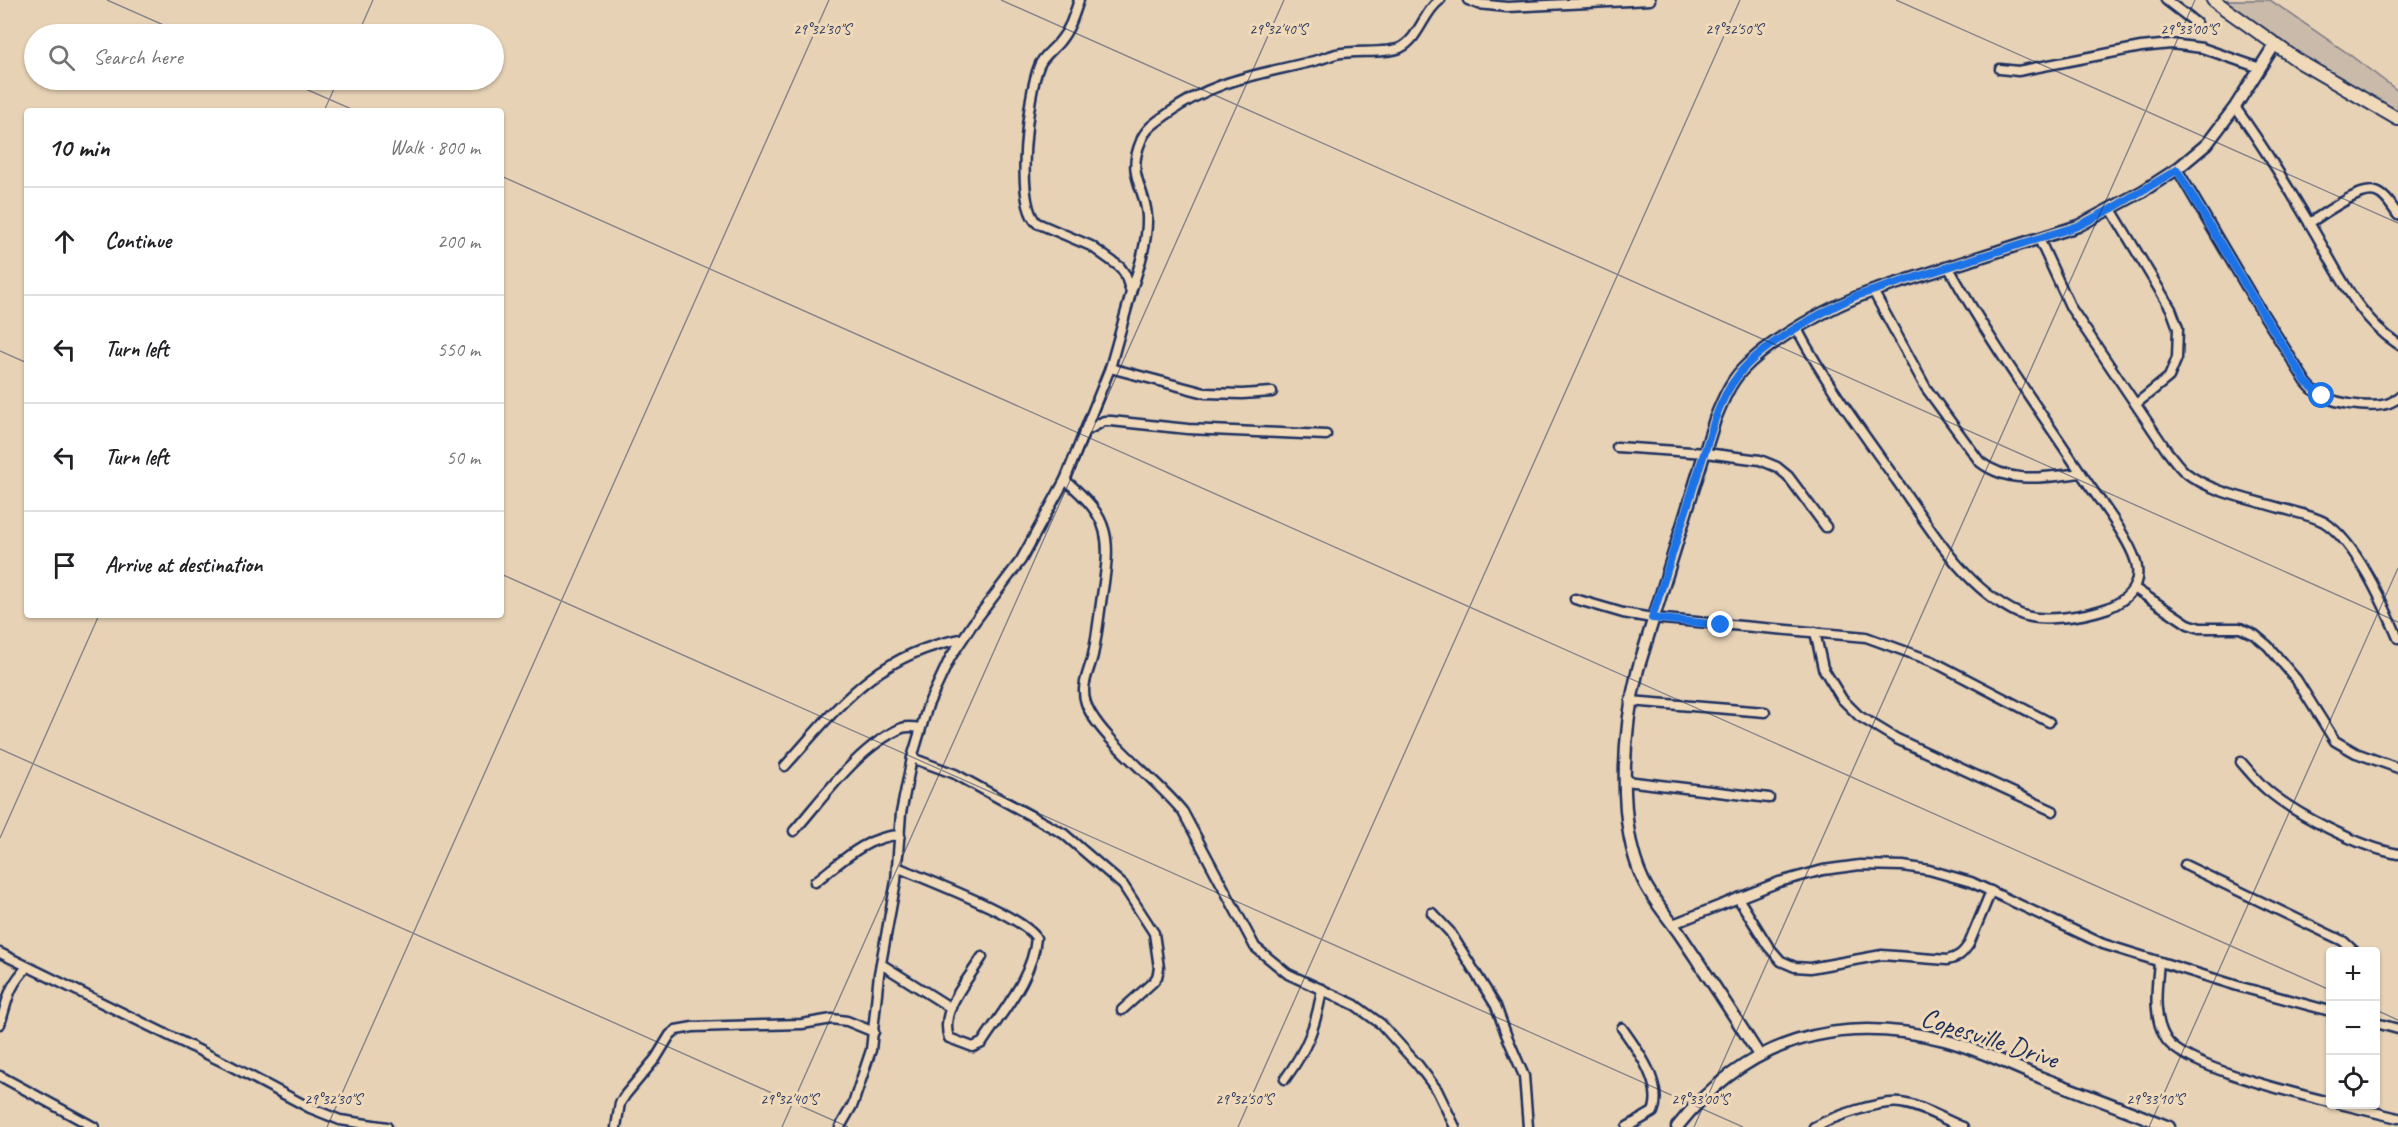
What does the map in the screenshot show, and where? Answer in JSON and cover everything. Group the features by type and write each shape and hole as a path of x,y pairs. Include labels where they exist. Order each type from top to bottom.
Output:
{"main road":[{"path":"2213,0 2300,62 2398,119"}],"street":[{"path":"1078,0 1070,27 1040,64 1034,86 1026,140 1027,205 1036,223 1081,240 1113,261 1125,274 1131,292"},
{"path":"840,1127 853,1104 874,1032 881,964 897,867 901,813 920,728 937,684 961,639 1021,560 1065,480 1110,368 1144,247 1147,217 1136,179 1136,156 1141,140 1149,128 1198,94 1236,78 1336,54 1397,49 1415,34 1431,7 1440,0"},
{"path":"1468,0 1478,4 1507,6 1650,0"},
{"path":"2166,0 2196,23"},
{"path":"2000,69 2018,71 2141,47 2171,44 2202,48 2260,68"},
{"path":"1759,1054 1643,879 1628,821 1625,749 1630,701 1652,618 1722,400 1740,372 1768,348 1844,302 2078,226 2177,170 2207,144 2235,107 2275,44"},
{"path":"2235,107 2279,172 2361,310 2379,331 2398,344"},
{"path":"2177,170 2306,382 2322,396 2344,402 2387,405 2398,397"},
{"path":"2309,223 2357,194 2372,191 2384,196 2398,215"},
{"path":"2111,209 2171,309 2178,328 2177,358 2169,377 2136,404"},
{"path":"2038,239 2071,308 2167,451 2183,470 2193,478 2217,489 2313,518 2334,530 2352,551 2378,593 2398,638"},
{"path":"1797,329 1864,435 1944,546 1975,582 1994,599 2019,614 2039,619 2101,610 2120,602 2134,588 2138,576 2134,558 2081,473 1971,308 1949,268"},
{"path":"1873,291 1926,388 1980,462 1990,470 2008,476 2041,478 2081,473"},
{"path":"1110,368 1205,393 1272,392"},
{"path":"1084,432 1111,421 1188,429 1326,435"},
{"path":"1617,447 1706,453 1760,460 1782,470 1826,527"},
{"path":"1065,480 1085,496 1097,513 1104,525 1108,548 1094,648 1084,680 1084,697 1087,706 1097,722 1183,812 1241,925 1255,947 1288,974 1355,1005 1381,1024 1437,1090 1455,1127"},
{"path":"2134,588 2188,624 2200,628 2232,627 2255,635 2268,646 2296,680 2335,741 2356,753 2398,768"},
{"path":"1575,599 1623,614 1652,618 1866,637 1932,661 2049,722"},
{"path":"1815,632 1823,668 1842,699 1859,717 1898,739 2053,811"},
{"path":"785,766 841,705 883,668 928,646 961,639"},
{"path":"1630,701 1765,712"},
{"path":"794,831 850,767 874,747 902,728 920,728"},
{"path":"912,758 955,774 1064,834 1123,885 1154,933 1159,968 1157,977 1122,1010"},
{"path":"2241,762 2265,788 2298,811 2359,843 2398,854"},
{"path":"1626,781 1769,798"},
{"path":"815,882 871,841 886,835 900,835"},
{"path":"2185,865 2343,941 2350,947"},
{"path":"1673,924 1801,876 1843,866 1903,866 1929,870 1971,882 2079,935 2159,962 2326,1010"},
{"path":"897,867 1002,915 1030,931 1036,938 1034,952 1019,986 979,1046 973,1047 949,1038 947,1022 951,1008 982,957"},
{"path":"1738,898 1753,926 1775,954 1789,966 1803,968 1882,956 1933,960 1954,959 1964,952 1969,944 1991,891"},
{"path":"1432,913 1450,932 1496,1006 1524,1076 1528,1127"},
{"path":"0,953 326,1115 363,1125 387,1127"},
{"path":"2159,962 2157,1004 2159,1016 2164,1036 2176,1051 2241,1076 2326,1101"},
{"path":"881,964 951,1008"},
{"path":"0,1024 8,994 16,978 27,967"},
{"path":"1285,1079 1305,1049 1312,1033 1322,989"},
{"path":"616,1127 620,1103 676,1030 693,1027 802,1024 832,1019 847,1021 874,1032"},
{"path":"2380,1024 2398,1029"},
{"path":"1622,1028 1640,1053 1651,1076 1655,1105 1653,1112 1627,1127"},
{"name":"Copesville Drive","path":"1677,1127 1698,1102 1731,1072 1759,1054 1798,1040 1840,1033 1874,1031 1924,1036 1966,1048 2169,1127"},
{"path":"0,1076 94,1127"},
{"path":"1814,1127 1886,1103 1901,1103 1963,1127"},
{"path":"2361,1109 2398,1118"}],"shaded area":[{"path":"2213,0 2270,0 2398,91 2398,119"}],"route":[{"path":"1721,625 1652,618 1715,419 1725,393 1740,372 1768,348 1797,329 1856,296 2078,226 2177,170 2306,382 2322,396"}]}
